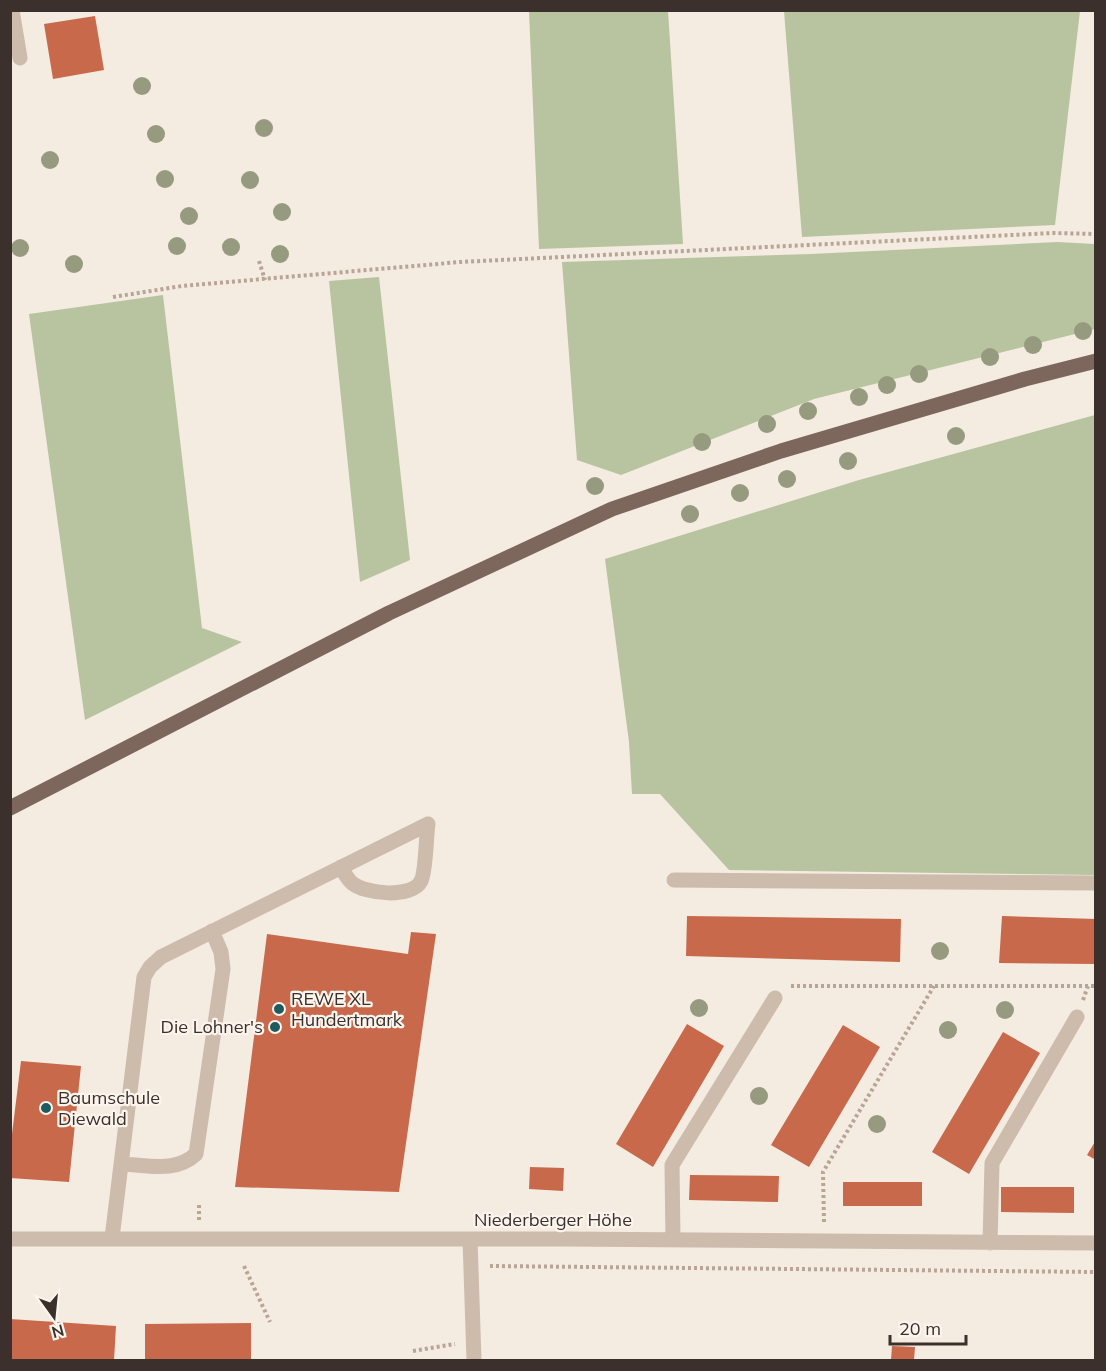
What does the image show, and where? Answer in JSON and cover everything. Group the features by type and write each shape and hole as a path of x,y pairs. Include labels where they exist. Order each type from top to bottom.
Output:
{"main road":[{"path":"10,808 389,613 612,509 782,451 1025,379 1095,361"}],"street":[{"path":"12,10 20,58"},
{"path":"112,1238 144,977 150,967 161,957 212,931 341,867 428,824 422,880 414,889 404,893 361,889 350,882 341,867"},
{"path":"674,880 1095,883"},
{"path":"122,1164 176,1167 187,1162 196,1154 223,969 221,952 212,931"},
{"path":"673,1240 672,1166 775,998"},
{"path":"990,1243 992,1163 1077,1017"},
{"name":"Niederberger Höhe","path":"10,1239 1095,1243"},
{"path":"470,1239 474,1360"}],"path":[{"path":"113,297 182,286 460,261 1041,234 1095,234"},
{"path":"259,261 265,280"},
{"path":"775,998 770,986 1095,986"},
{"path":"824,1241 823,1172 934,986"},
{"path":"199,1205 199,1217"},
{"path":"470,1265 1095,1272"},
{"path":"244,1266 270,1322"},
{"path":"413,1351 473,1341"}],"green space":[{"path":"529,11 668,11 683,244 539,249"},
{"path":"784,11 1080,11 1055,225 802,237"},
{"path":"1057,242 1095,244 1095,329 814,399 621,475 577,460 562,262 811,254"},
{"path":"379,277 410,560 360,582 329,281"},
{"path":"163,295 202,628 242,642 85,720 29,314"},
{"path":"1095,415 1095,875 729,870 660,794 632,794 629,742 605,559 859,480"}],"building":[{"path":"95,16 104,70 53,79 44,24"},
{"path":"687,916 901,919 900,962 686,956"},
{"path":"1002,916 1096,919 1096,964 999,963"},
{"path":"411,932 436,934 399,1192 235,1187 267,934 408,954"},
{"path":"687,1024 724,1046 653,1167 616,1144"},
{"path":"843,1025 880,1047 809,1167 771,1145"},
{"path":"1003,1032 1040,1053 969,1174 932,1152"},
{"name":"Baumschule Diewald","path":"21,1061 81,1066 69,1182 10,1178 10,1150"},
{"path":"1096,1140 1096,1160 1087,1155"},
{"path":"530,1167 564,1168 563,1191 529,1189"},
{"path":"690,1175 779,1176 778,1202 689,1200"},
{"path":"843,1182 922,1182 922,1206 843,1206"},
{"path":"1001,1187 1074,1187 1074,1213 1001,1212"},
{"path":"10,1319 116,1326 114,1360 10,1360"},
{"path":"251,1323 251,1360 145,1360 145,1324"},
{"path":"892,1346 915,1347 914,1360 891,1360"}],"place":[{"name":"REWE XL Hundertmark","path":"279,1009"},
{"name":"Die Lohner's","path":"275,1027"},
{"name":"Baumschule Diewald","path":"46,1108"}]}
